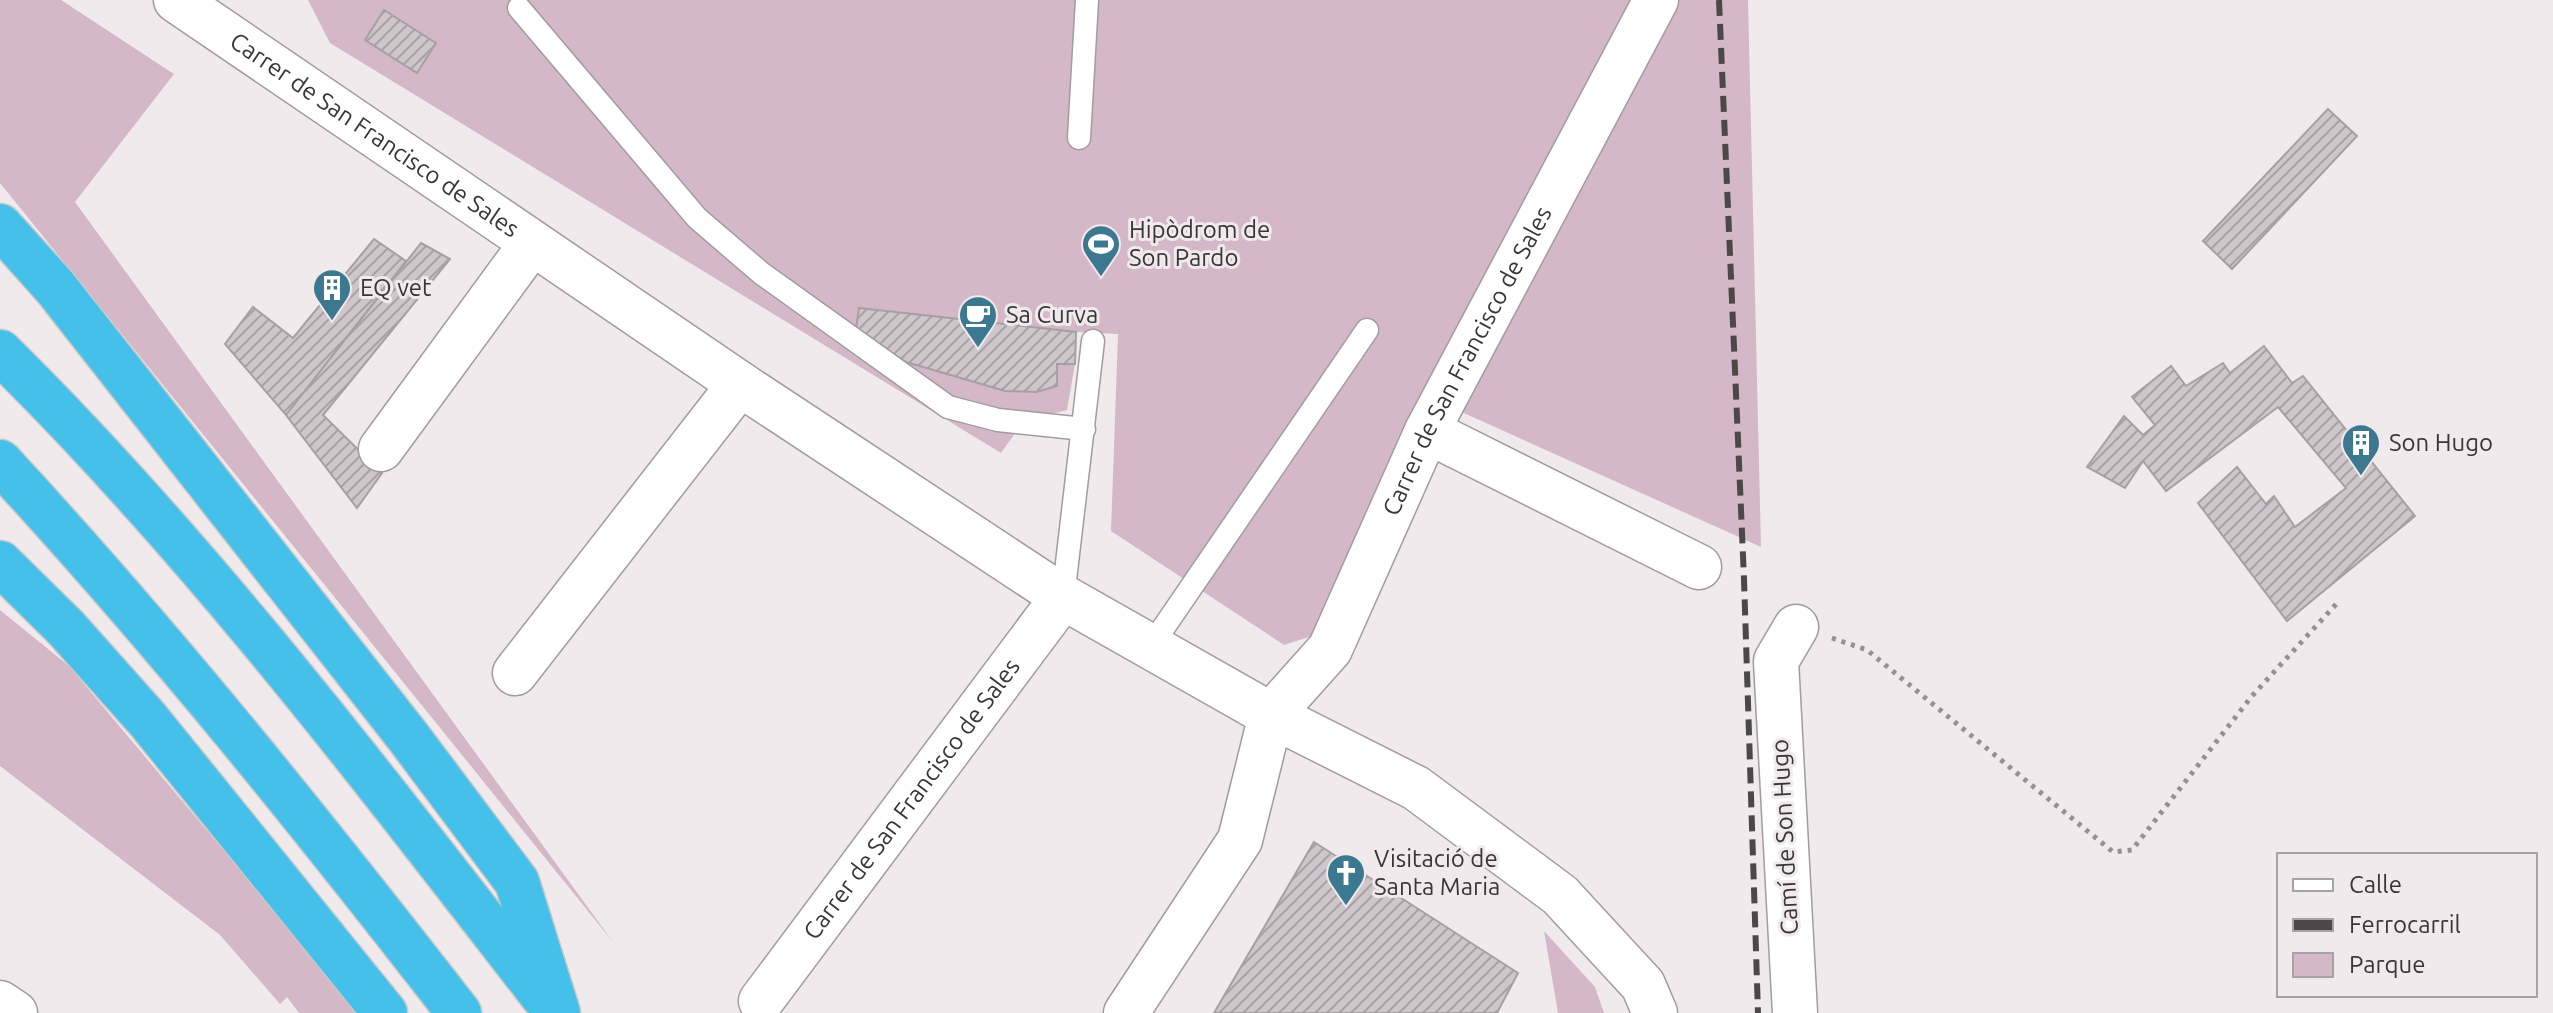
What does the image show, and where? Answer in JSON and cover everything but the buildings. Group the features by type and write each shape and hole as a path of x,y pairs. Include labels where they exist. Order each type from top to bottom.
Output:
{"highway":[{"path":"0,226 55,287 409,738 517,882 557,1013"},
{"path":"0,352 84,439 221,595 331,726 557,1013"},
{"path":"0,462 93,563 214,705 459,1013"},
{"path":"0,563 66,628 148,720 385,1013"}],"street":[{"name":"Carrer de San Francisco de Sales","path":"176,0 740,384 1063,597 1271,715"},
{"name":"Carrer de San Francisco de Sales","path":"1126,1013 1240,840 1271,715 1330,649 1427,431 1656,0"},
{"name":"Carrer de San Francisco de Sales","path":"381,449 532,243"},
{"path":"515,673 740,384"},
{"path":"1427,431 1699,567"},
{"name":"Carrer de San Francisco de Sales","path":"761,1001 1063,597"},
{"name":"Camí de Son Hugo","path":"1786,644 1795,1013"},
{"path":"1271,715 1416,788 1560,895 1643,985 1655,1013"},
{"path":"0,1003 15,1013"}],"lane":[{"path":"1079,138 1087,0"},
{"path":"519,8 697,218 761,273 948,407 998,420 1084,429"},
{"path":"1151,646 1367,330"},
{"path":"1063,597 1093,341"}],"path":[{"path":"1786,644 1867,650 2113,852 2132,850 2252,696 2339,601"}],"green space":[{"path":"0,0 61,0 174,74 75,202 613,942 0,183"},
{"name":"Hipòdrom de Son Pardo","path":"308,0 1748,0 1761,547 1426,396 1312,636 1284,645 1111,531 1118,334 1076,332 1075,364 1067,410 1019,422 1018,429 1001,453 330,43"},
{"path":"0,610 69,666 360,1013 299,1013 287,997 280,1004 220,935 0,766"},
{"path":"1544,931 1595,987 1604,1013 1558,1013"}],"railway":[{"path":"1719,0 1744,579 1758,1013"}],"place":[{"name":"Hipòdrom de Son Pardo","path":"1101,278"},
{"name":"EQ vet","path":"332,322"},
{"name":"Sa Curva","path":"978,349"},
{"name":"Son Hugo","path":"2361,477"},
{"name":"Visitació de Santa Maria","path":"1346,907"}]}
